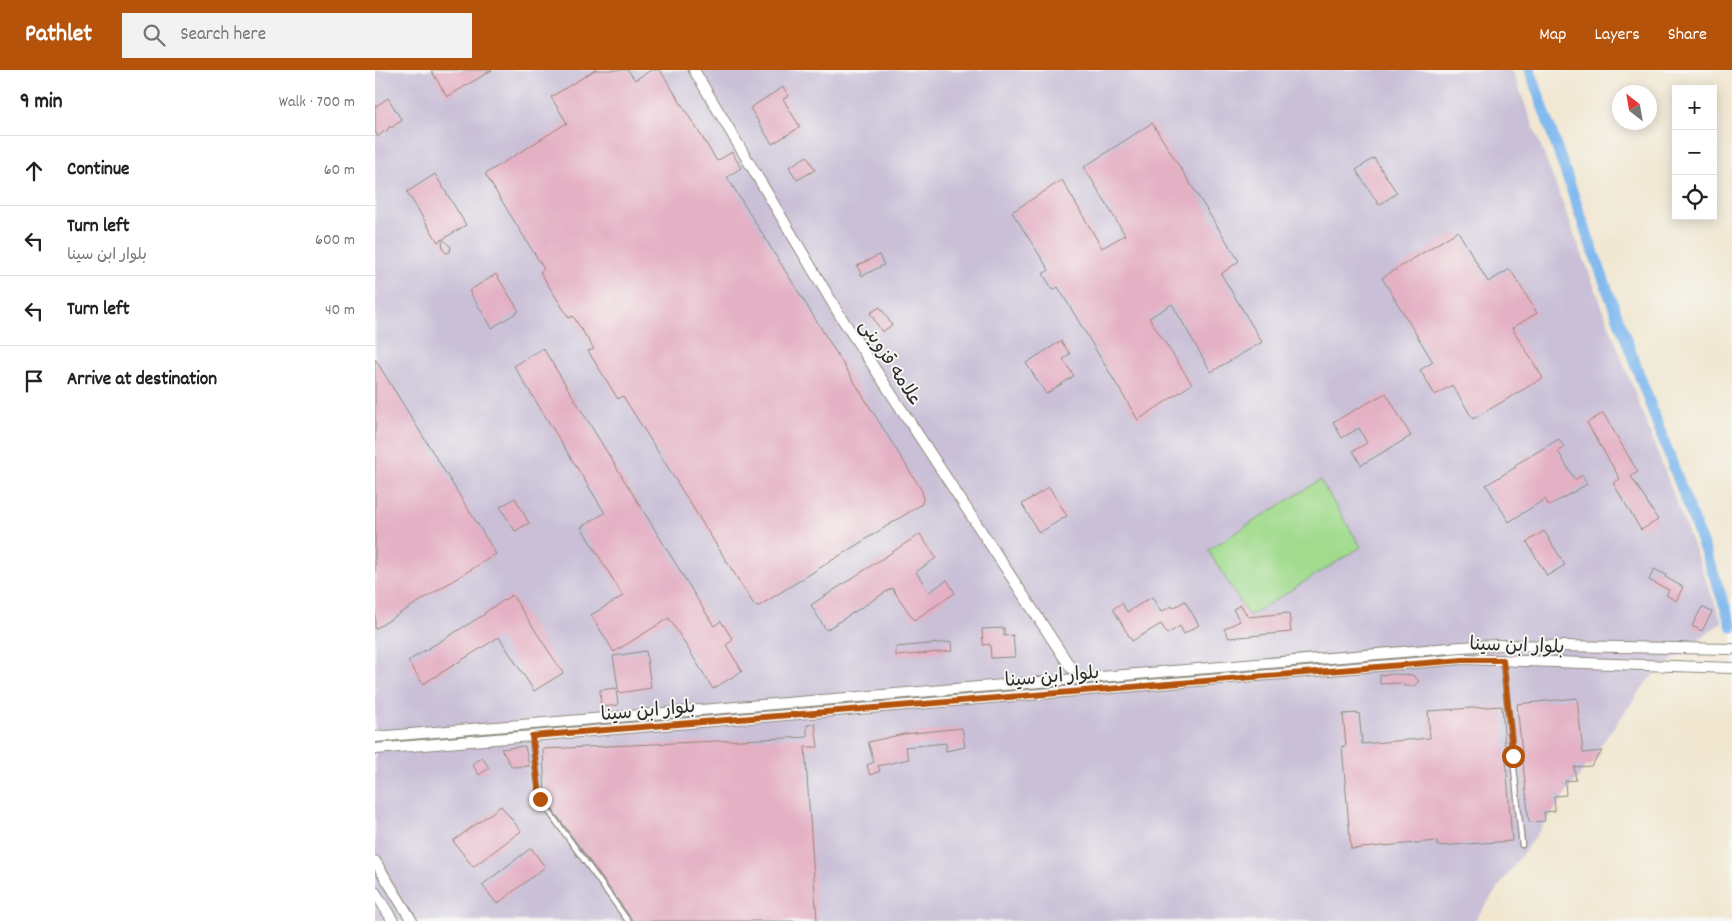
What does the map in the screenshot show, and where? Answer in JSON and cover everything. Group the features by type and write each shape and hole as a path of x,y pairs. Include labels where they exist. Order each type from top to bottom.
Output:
{"street":[{"name":"علامه قزوینی","path":"694,70 839,314 1071,668"},
{"name":"بلوار ابن سینا","path":"375,737 1462,647 1732,649"},
{"name":"بلوار ابن سینا","path":"375,749 1463,660 1732,668"},
{"path":"375,861 412,921"},
{"path":"375,892 393,921"}],"lane":[{"path":"1503,660 1521,845"},
{"path":"532,736 540,799 628,921"}],"shaded area":[{"path":"375,70 1512,70 1722,622 1648,680 1474,921 375,921"}],"green space":[{"path":"1320,480 1361,547 1249,616 1208,550"}],"building":[{"path":"431,70 492,70 447,97"},
{"path":"595,70 628,70 635,80 651,70 660,70 717,161 732,152 741,168 727,177 922,491 922,504 759,606 754,605 623,396 618,399 588,351 594,349 573,316 569,318 540,272 544,269 485,174 567,123 551,97"},
{"path":"783,87 789,96 783,99 800,127 772,144 750,108"},
{"path":"388,98 402,121 393,127 389,127 387,131 378,137 375,131 375,107"},
{"path":"1152,123 1239,261 1221,274 1262,342 1211,372 1172,304 1149,318 1192,384 1138,420 1058,287 1053,290 1043,274 1049,270 1012,212 1062,180 1102,248 1125,235 1084,167"},
{"path":"807,156 815,170 797,180 789,167"},
{"path":"1374,158 1397,193 1379,205 1356,170"},
{"path":"435,174 466,225 443,239 451,247 450,252 446,253 443,250 442,239 438,242 407,192"},
{"path":"1458,231 1488,282 1510,269 1537,313 1512,328 1543,378 1473,419 1452,385 1435,395 1420,370 1433,362 1382,278"},
{"path":"879,255 884,265 862,276 857,266"},
{"path":"496,274 519,311 492,328 469,291"},
{"path":"880,307 892,325 882,332 870,313"},
{"path":"1061,341 1070,354 1063,359 1074,376 1046,394 1026,363"},
{"path":"543,348 714,626 721,621 733,640 726,645 742,671 713,689 669,618 614,652 591,615 623,596 581,527 605,513 514,366"},
{"path":"375,359 496,554 375,629"},
{"path":"1386,393 1411,436 1361,465 1353,451 1367,443 1359,428 1342,438 1333,422"},
{"path":"1603,413 1638,472 1631,476 1658,520 1641,530 1613,483 1620,479 1587,423"},
{"path":"1559,439 1564,447 1558,451 1575,480 1582,475 1587,484 1549,506 1545,499 1509,522 1486,485"},
{"path":"1049,487 1067,516 1039,533 1022,504"},
{"path":"515,498 529,523 515,531 500,507"},
{"path":"1544,531 1565,565 1547,576 1527,542"},
{"path":"920,534 936,558 916,572 929,592 947,580 955,593 914,620 892,588 826,630 811,605"},
{"path":"1654,569 1683,587 1676,601 1666,595 1669,590 1649,580"},
{"path":"512,595 563,673 534,691 499,637 423,684 408,661 485,614"},
{"path":"1152,597 1161,612 1185,601 1199,625 1184,634 1180,626 1167,634 1161,624 1132,641 1113,609 1122,603 1127,612"},
{"path":"1241,605 1248,617 1289,613 1291,632 1229,638 1224,629 1240,621 1233,609"},
{"path":"1702,607 1712,612 1702,631 1692,626"},
{"path":"1004,628 1004,636 1013,635 1015,657 991,658 990,644 983,645 982,629"},
{"path":"951,642 952,651 896,656 896,647"},
{"path":"646,651 651,688 619,693 613,656"},
{"path":"1380,675 1413,675 1419,681 1414,686 1404,686 1402,683 1380,684"},
{"path":"616,688 618,705 601,707 600,690"},
{"path":"1577,698 1583,753 1602,751 1591,766 1574,767 1576,780 1565,781 1566,795 1554,796 1555,811 1544,812 1545,821 1529,822 1517,704"},
{"path":"1502,706 1512,841 1437,846 1437,841 1351,849 1342,746 1346,746 1343,714 1359,713 1362,744 1430,738 1428,711"},
{"path":"815,724 818,747 805,747 817,921 633,921 545,799 543,749 807,737 807,725"},
{"path":"962,728 965,747 946,751 946,743 905,747 909,759 878,766 880,771 870,775 867,765 874,762 868,742 904,734"},
{"path":"525,746 529,766 512,767 501,749"},
{"path":"482,757 489,768 479,775 472,764"},
{"path":"501,806 521,831 473,867 453,841"},
{"path":"531,848 545,867 497,904 482,885"}],"waterway":[{"path":"1530,70 1589,240 1732,627"}],"route":[{"path":"540,799 532,736 1463,660 1503,660 1513,756"}]}
